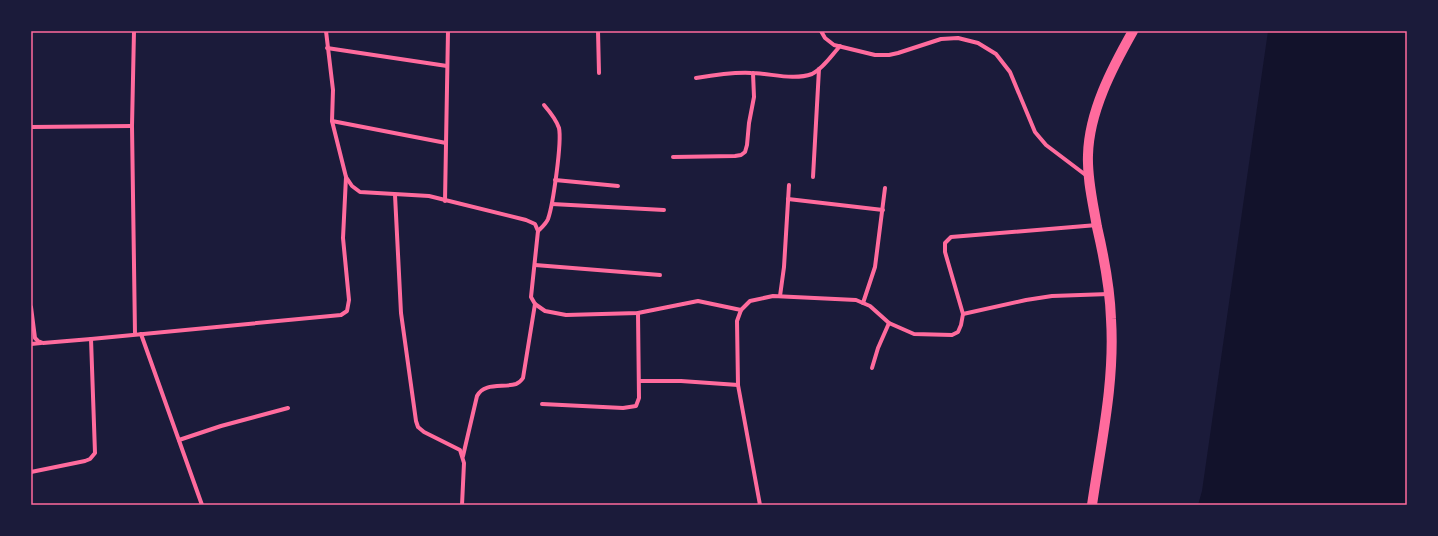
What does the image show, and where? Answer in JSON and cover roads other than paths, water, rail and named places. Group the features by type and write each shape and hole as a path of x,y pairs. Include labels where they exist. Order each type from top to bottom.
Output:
{"main road":[{"path":"1092,505 1108,408 1112,343 1109,294 1088,177 1088,154 1095,115 1110,75 1133,31"}],"street":[{"path":"134,31 132,126 135,334"},
{"path":"326,31 333,90 332,121 346,176 352,186 360,192 429,196 526,220 535,224 538,231 532,297 535,304 545,311 566,315 638,312 698,301 741,310"},
{"path":"445,201 448,31"},
{"path":"598,31 598,73"},
{"path":"821,31 825,38 834,44 875,55 889,55 941,39 958,38 978,43 996,54 1010,72 1035,132 1046,145 1088,177"},
{"path":"696,78 730,73 800,76 813,74 840,46"},
{"path":"327,48 448,66"},
{"path":"813,177 819,69"},
{"path":"673,157 741,156 745,152 747,145 748,123 754,97 753,73"},
{"path":"538,231 548,218 552,204 560,139 560,134 554,116 544,105"},
{"path":"332,121 446,143"},
{"path":"31,127 132,126"},
{"path":"31,344 341,315 347,311 349,300 343,238 346,176"},
{"path":"555,180 618,186"},
{"path":"780,296 784,267 789,185"},
{"path":"863,303 875,267 885,188"},
{"path":"395,195 401,313 416,421 418,428 424,432 460,450 464,462 462,505"},
{"path":"788,199 883,210"},
{"path":"552,204 664,210"},
{"path":"760,505 738,385 737,321 741,310 750,301 774,296 856,300 870,306 889,323 914,334 952,335 958,332 963,314 945,252 945,243 951,237 1097,225"},
{"path":"535,265 660,275"},
{"path":"963,314 1052,296 1109,294"},
{"path":"463,456 480,390 517,384 523,378 535,304"},
{"path":"31,307 35,338 43,343"},
{"path":"542,404 623,408 636,406 639,398 638,312"},
{"path":"872,368 878,348 889,323"},
{"path":"141,334 202,505"},
{"path":"31,472 85,461 90,459 95,453 91,339"},
{"path":"639,381 681,381 738,385"},
{"path":"179,440 222,426 288,408"}]}
